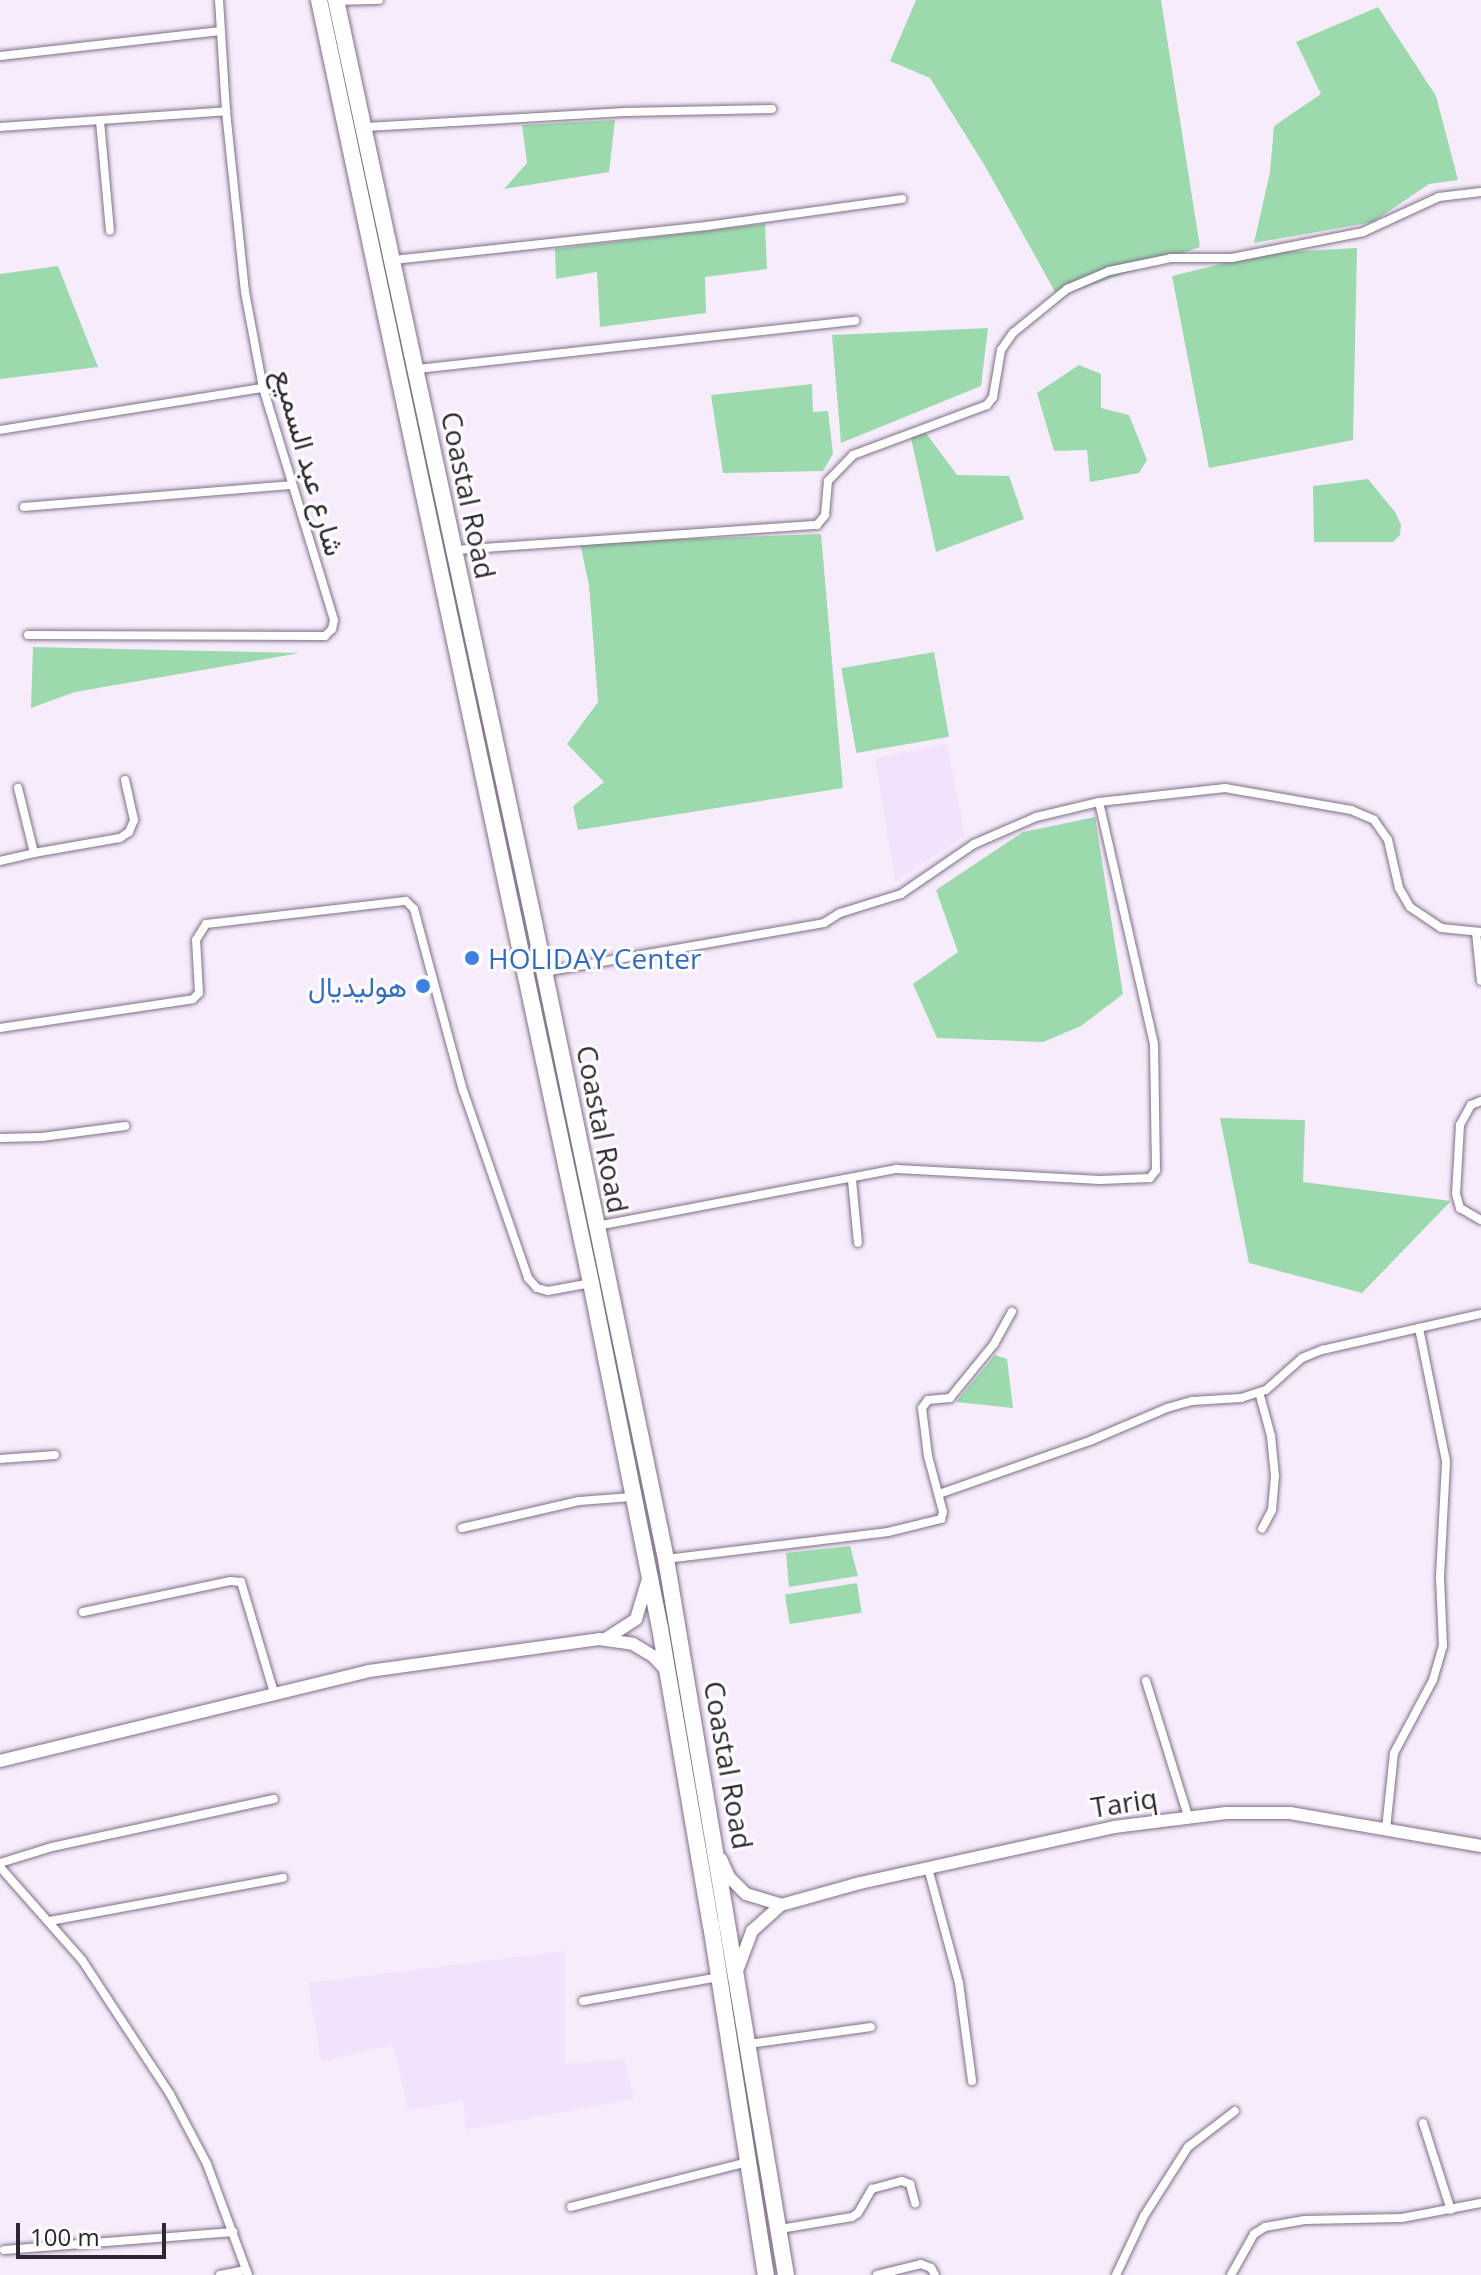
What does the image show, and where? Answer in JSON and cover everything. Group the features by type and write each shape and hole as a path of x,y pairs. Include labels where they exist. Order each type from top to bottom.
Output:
{"highway":[{"name":"Coastal Road","path":"319,0 591,1283 668,1672 766,2275"},
{"name":"Coastal Road","path":"336,0 366,127 666,1559 718,1853 786,2275"}],"main road":[{"path":"0,1761 369,1671 604,1639 623,1630 636,1619 649,1579"},
{"path":"604,1639 639,1647 668,1672"},
{"name":"Tariq","path":"781,1905 1068,1835 1188,1816 1290,1813 1481,1846"},
{"path":"718,1853 729,1877 746,1894 781,1905"},
{"path":"737,1971 752,1931 781,1905"}],"street":[{"name":"شارع عبد السميع","path":"28,635 325,636 332,629 334,620 263,388 245,292 226,111 219,0"},
{"path":"336,0 379,0"},
{"path":"0,56 221,31"},
{"path":"366,127 625,112 772,109"},
{"path":"0,127 226,111"},
{"path":"100,121 110,231"},
{"path":"454,550 817,525 825,515 828,481 853,455 987,405 993,397 1001,350 1013,333 1067,289 1109,271 1171,258 1232,258 1363,232 1439,197 1481,193"},
{"path":"393,260 663,232 902,199"},
{"path":"417,369 855,321"},
{"path":"0,430 263,388"},
{"path":"24,507 292,485"},
{"path":"0,861 120,838 129,832 134,820 125,780"},
{"path":"18,788 34,853"},
{"path":"544,972 824,923 840,913 901,894 974,844 1036,817 1099,802 1225,788 1351,810 1374,820 1383,829 1399,888 1410,907 1441,928 1479,932 1481,981"},
{"path":"596,1226 852,1180 897,1169 1100,1180 1154,1175 1154,1044 1099,802"},
{"path":"0,1028 193,999 199,993 196,940 206,924 406,901 414,909 463,1090 528,1278 537,1288 548,1291 591,1283"},
{"path":"1481,1101 1471,1105 1460,1125 1456,1194 1460,1208 1481,1220"},
{"path":"0,1138 42,1137 125,1126"},
{"path":"852,1180 858,1243"},
{"path":"666,1559 888,1532 936,1521 943,1516 923,1430 924,1403 950,1398 999,1337 1012,1312"},
{"path":"939,1494 1092,1440 1167,1408 1259,1392 1270,1387 1302,1358 1322,1350 1481,1314"},
{"path":"1386,1829 1394,1753 1433,1680 1443,1646 1440,1610 1446,1461 1419,1328"},
{"path":"1259,1392 1271,1436 1275,1476 1272,1510 1262,1529"},
{"path":"0,1459 55,1455"},
{"path":"462,1528 579,1501 632,1497"},
{"path":"83,1612 230,1581 241,1582 274,1693"},
{"path":"1146,1681 1188,1816"},
{"path":"220,2275 247,2272 207,2164 170,2094 82,1960 0,1865 52,1847 274,1799"},
{"path":"928,1868 959,1983 972,2081"},
{"path":"50,1921 283,1878"},
{"path":"583,2001 719,1977"},
{"path":"749,2044 871,2027"},
{"path":"1116,2275 1144,2216 1188,2147 1235,2111"},
{"path":"1423,2123 1451,2210"},
{"path":"571,2207 747,2162"},
{"path":"780,2229 852,2217 858,2213 869,2191 902,2181 910,2184 915,2203"},
{"path":"1231,2275 1254,2234 1265,2227 1304,2220 1402,2218 1481,2203"},
{"path":"4,2250 233,2232"},
{"path":"877,2275 921,2264 928,2265 935,2275"}],"shaded area":[{"path":"947,744 965,836 895,881 875,758"},
{"path":"565,1951 565,2064 625,2059 634,2099 466,2130 463,2101 408,2110 393,2045 321,2062 308,1983"}],"green space":[{"path":"916,0 1161,0 1200,247 1058,297 985,166 930,78 890,61"},
{"path":"1378,7 1436,96 1458,180 1429,184 1373,222 1254,243 1270,172 1274,126 1321,94 1296,42"},
{"path":"615,120 609,172 504,189 527,163 522,125"},
{"path":"765,224 767,269 705,277 706,313 600,327 597,272 556,279 555,249"},
{"path":"1357,248 1353,440 1209,468 1172,276 1266,253"},
{"path":"58,266 98,367 0,379 0,274"},
{"path":"988,328 981,386 841,443 832,335"},
{"path":"1079,365 1101,374 1101,408 1129,415 1147,460 1139,473 1090,482 1087,450 1054,451 1037,393"},
{"path":"812,384 813,412 828,411 833,454 823,471 723,473 711,395"},
{"path":"910,433 926,433 957,475 1009,476 1024,519 936,552"},
{"path":"1368,479 1395,512 1401,525 1400,535 1393,542 1314,542 1313,486"},
{"path":"821,534 843,788 578,830 573,806 604,782 567,744 598,702 589,585 580,543"},
{"path":"33,647 300,653 75,692 31,708"},
{"path":"934,652 949,737 856,753 841,668"},
{"path":"1095,817 1123,994 1081,1026 1043,1042 937,1038 913,984 958,952 936,890 1023,832"},
{"path":"1220,1118 1305,1120 1303,1182 1451,1201 1362,1293 1249,1263"},
{"path":"995,1355 1007,1359 1013,1408 956,1402"},
{"path":"850,1546 858,1576 789,1587 786,1553"},
{"path":"857,1583 862,1613 790,1624 785,1594"}],"place":[{"name":"HOLIDAY Center","path":"472,958"},
{"name":"هوليديال","path":"423,986"}]}
